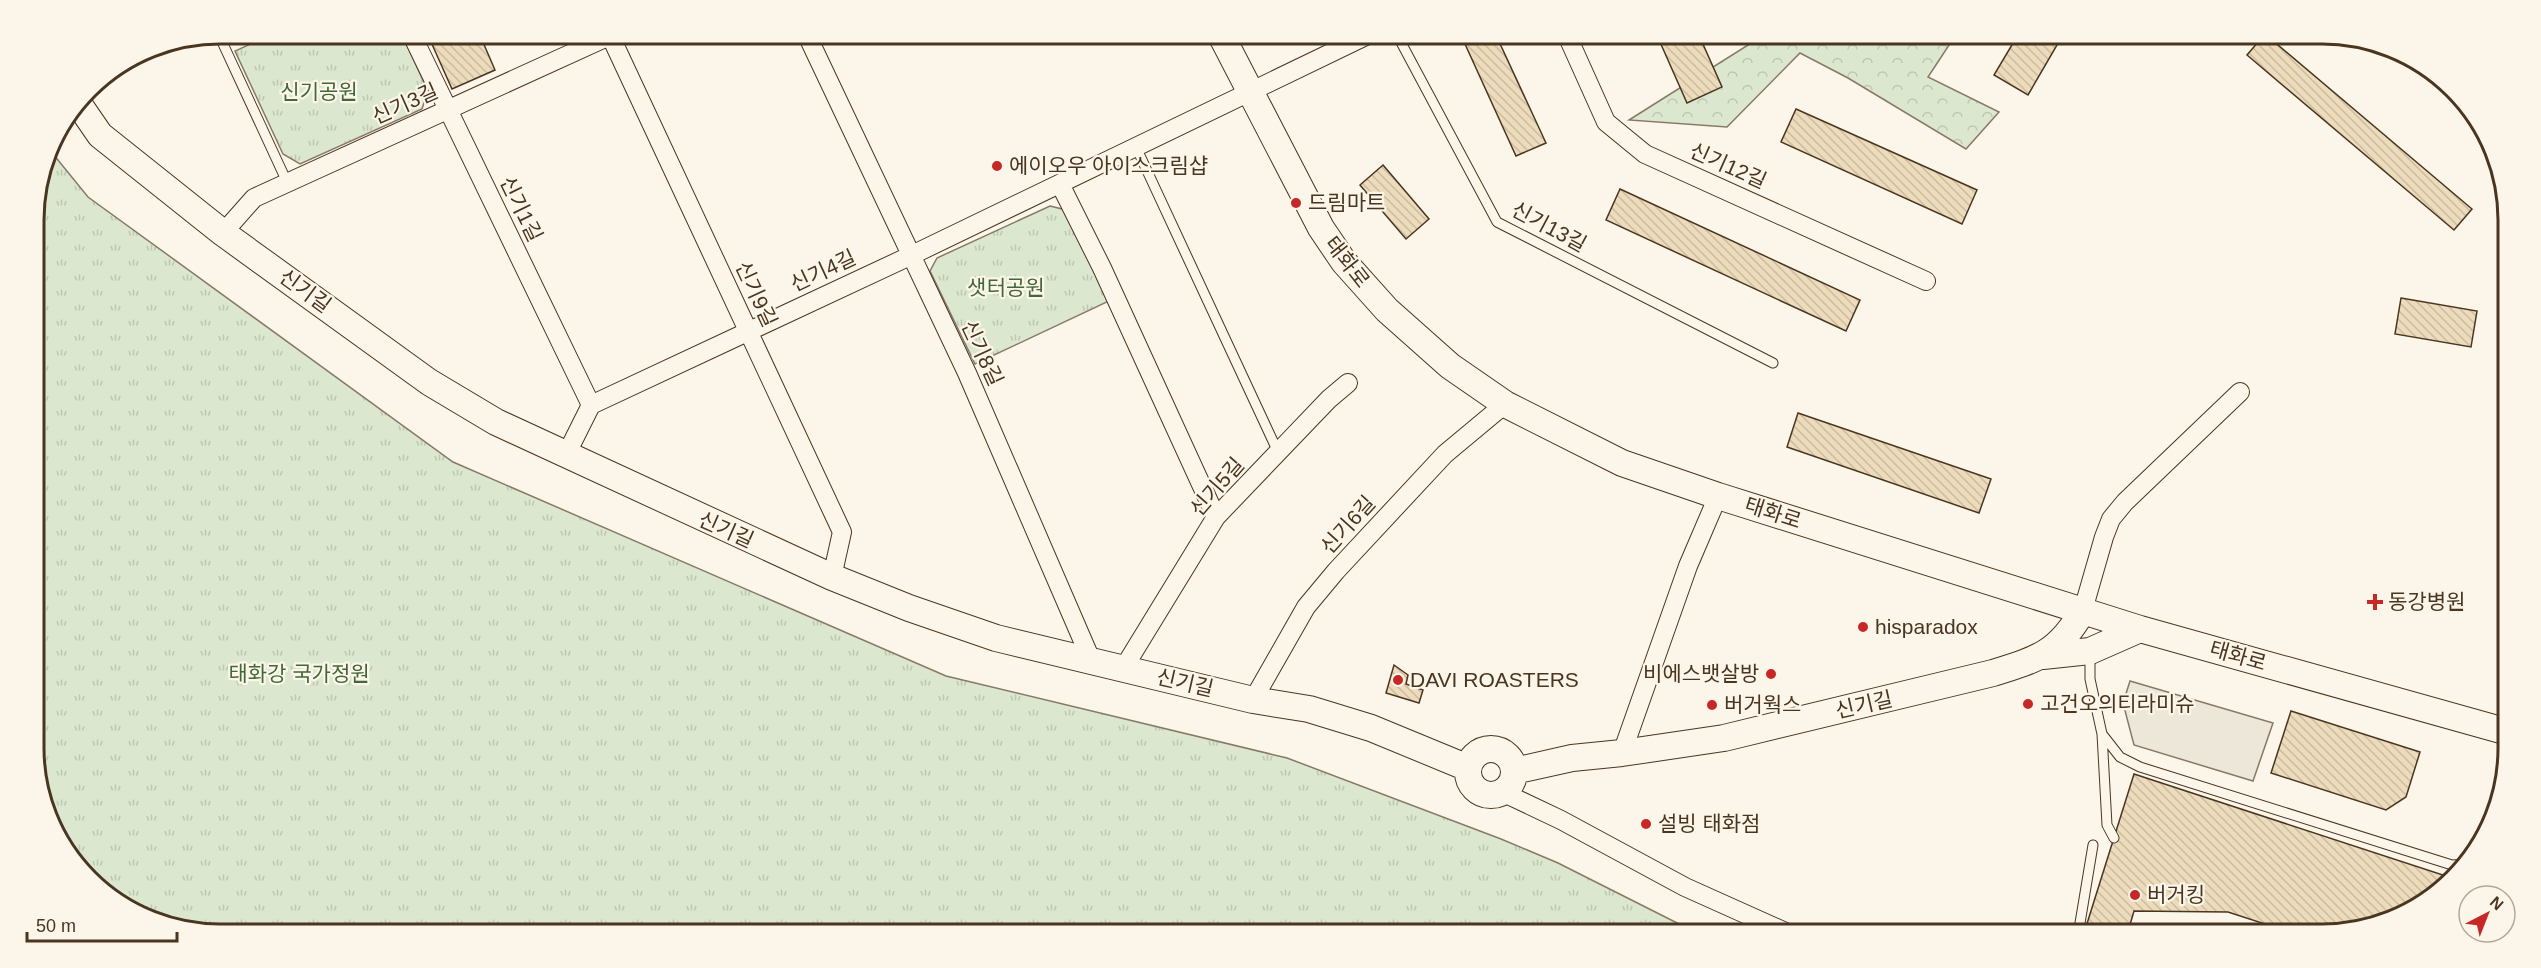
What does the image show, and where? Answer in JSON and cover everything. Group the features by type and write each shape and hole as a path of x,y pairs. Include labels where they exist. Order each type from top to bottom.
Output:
{"street":[{"name":"신기1길","path":"416,44 591,405"},
{"name":"신기3길","path":"223,233 254,198 590,44"},
{"name":"신기9길","path":"617,44 842,532 832,577"},
{"name":"신기8길","path":"811,44 967,374 1092,662"},
{"name":"태화로","path":"1226,44 1321,228 1344,262 1387,310 1450,366 1505,404 1622,463 1718,496 2140,629 2498,729"},
{"name":"신기4길","path":"591,405 912,255 1349,44"},
{"name":"신기12길","path":"1571,44 1606,122 1645,154 1926,281"},
{"name":"신기길","path":"82,110 100,135 223,233 429,382 496,422 832,577 909,608 996,638 1253,700 1309,709 1371,728 1468,768"},
{"path":"1060,184 1216,517"},
{"name":"신기5길","path":"1124,669 1216,517 1348,382"},
{"path":"2083,610 2111,519 2125,502 2240,392"},
{"name":"신기6길","path":"1253,700 1306,607 1336,571 1445,454 1505,404"},
{"path":"566,455 591,405"},
{"path":"1622,753 1688,566 1718,496"},
{"name":"신기길","path":"1508,782 1572,758 1724,738 1956,683 2036,660 2064,638 2083,610"},
{"path":"2043,656 2090,651 2140,629"},
{"path":"1492,749 1506,754 1508,782 1494,795 1478,791 1468,778 1468,768 1476,754 1492,749"},
{"path":"1508,782 1561,820 1685,887 1767,924"}],"lane":[{"path":"224,44 287,182"},
{"name":"신기13길","path":"1402,44 1497,222 1773,363"},
{"path":"1136,147 1278,452"},
{"path":"2090,651 2090,679 2102,734 2107,825 2114,838"},
{"path":"2102,734 2120,757 2140,767 2453,865"},
{"path":"2080,924 2093,845"}],"green space":[{"name":"신기공원","path":"251,44 406,44 428,91 422,109 300,164 283,154 235,51"},
{"path":"1750,44 1950,44 1928,77 1999,112 1966,149 1848,78 1800,53 1727,127 1629,120"},
{"name":"태화강 국가정원","path":"55,157 88,197 453,462 946,676 1287,758 1558,863 1679,924 220,924 197,923 174,918 142,906 122,895 104,881 73,846 53,805 45,771 44,208 47,185"},
{"name":"샛터공원","path":"1050,206 1066,210 1109,301 975,364 930,271 937,258"}],"shaded area":[{"path":"2130,681 2273,723 2253,781 2134,745 2123,703"}],"building":[{"path":"432,44 484,44 495,70 452,89"},
{"path":"1465,44 1500,44 1546,143 1516,156"},
{"path":"1661,44 1703,44 1722,87 1687,103"},
{"path":"2012,44 2058,44 2028,95 1994,75"},
{"path":"2256,44 2277,44 2472,209 2454,230 2247,55"},
{"path":"1796,109 1977,190 1962,224 1781,142"},
{"path":"1383,165 1429,219 1406,239 1360,185"},
{"path":"1620,189 1860,300 1846,331 1606,220"},
{"path":"2401,298 2477,311 2471,347 2395,334"},
{"path":"1798,413 1991,479 1979,513 1787,447"},
{"name":"DAVI ROASTERS","path":"1394,665 1408,675 1406,684 1423,690 1419,703 1386,693"},
{"path":"2291,711 2420,752 2406,797 2386,810 2271,773"},
{"path":"2134,774 2443,875 2429,888 2409,901 2378,915 2356,921 2333,924 2265,924 2228,912 2134,911 2130,924 2087,924"}],"place":[{"name":"에이오우 아이스크림샵","path":"997,166"},
{"name":"드림마트","path":"1296,203"},
{"name":"동강병원","path":"2375,602"},
{"name":"hisparadox","path":"1863,627"},
{"name":"비에스뱃살방","path":"1771,674"},
{"name":"DAVI ROASTERS","path":"1398,680"},
{"name":"고건오의티라미슈","path":"2028,704"},
{"name":"버거웍스","path":"1712,705"},
{"name":"설빙 태화점","path":"1646,824"},
{"name":"버거킹","path":"2135,895"}]}
